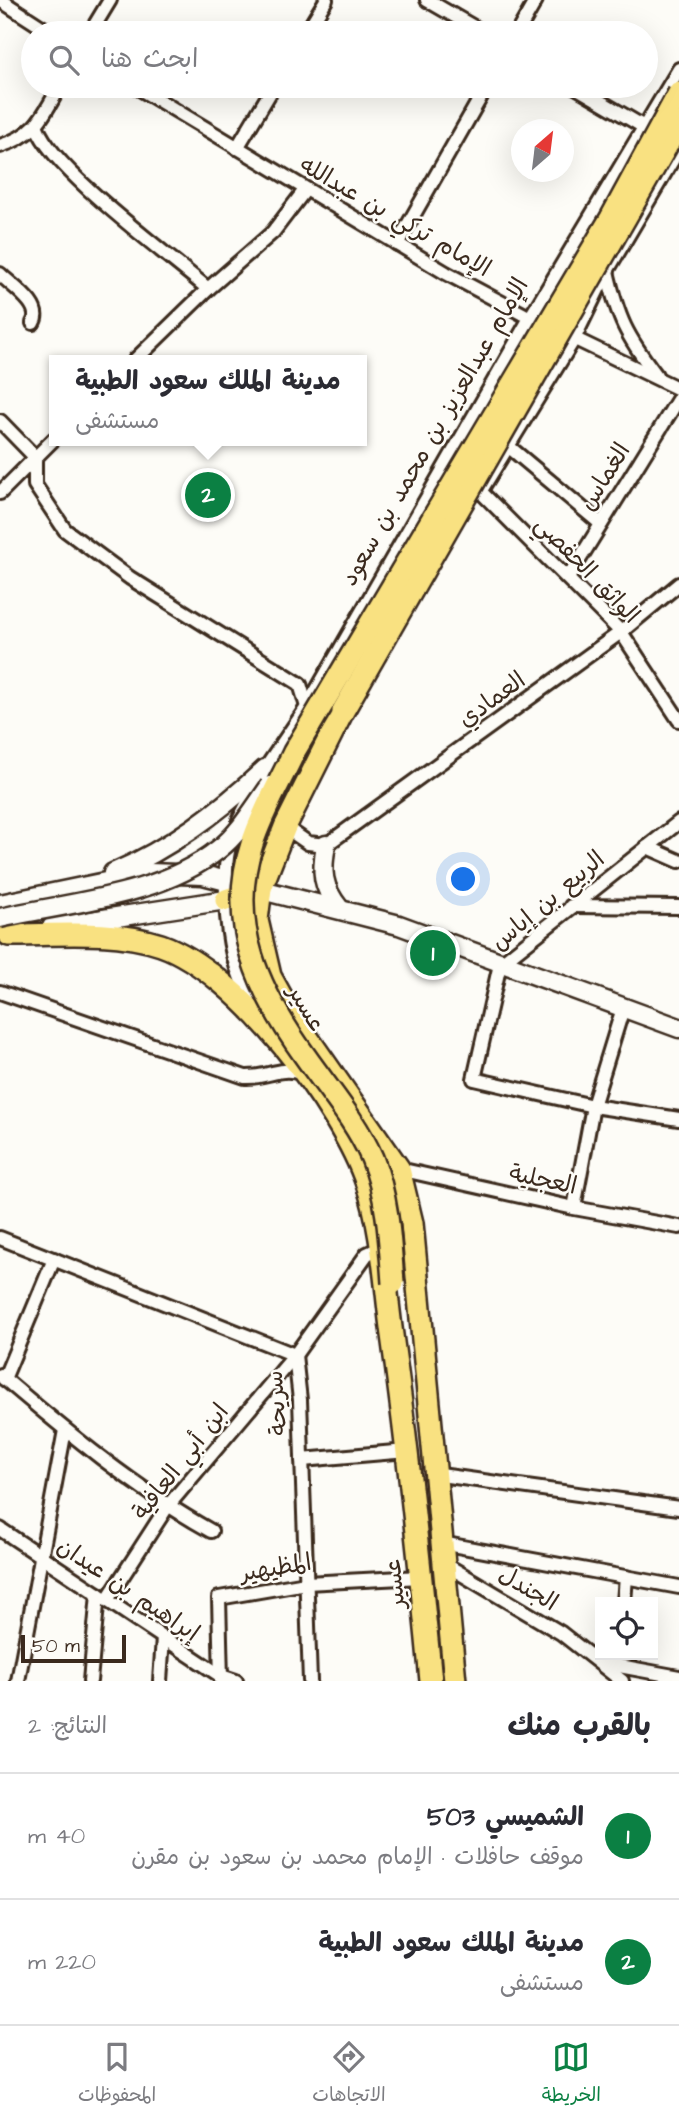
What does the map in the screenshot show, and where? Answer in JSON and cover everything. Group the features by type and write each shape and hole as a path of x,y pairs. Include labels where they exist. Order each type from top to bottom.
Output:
{"main road":[{"name":"الإمام عبدالعزيز بن محمد بن سعود","path":"294,752 611,218 679,93"},
{"path":"454,1681 412,1223 399,1169 291,1014 270,976 257,920 261,888 285,827 343,711 679,124"},
{"name":"عسير","path":"294,752 252,843 245,867 243,930 249,957 271,1002 292,1038 354,1124 372,1158 385,1205 393,1283 395,1358 421,1577 430,1681"},
{"path":"225,891 261,888"},
{"path":"2,933 92,935 162,946 202,967 245,1002 305,1074 357,1156 368,1185 380,1248 395,1358"}],"street":[{"path":"0,0 32,21"},
{"path":"97,21 110,0"},
{"path":"313,21 326,0"},
{"path":"427,0 463,21"},
{"path":"524,21 536,0"},
{"name":"الإمام عبدالعزيز بن محمد بن سعود","path":"238,822 265,769 307,707 530,318 679,69"},
{"path":"0,146 15,141 37,127 53,98"},
{"name":"الإمام تركي بن عبدالله","path":"155,98 397,244 530,318 679,388"},
{"path":"237,148 267,98"},
{"path":"397,244 480,98"},
{"path":"594,98 644,127"},
{"path":"37,127 42,140 69,170 208,289"},
{"path":"339,908 326,892 324,884 322,866 326,845 308,843 285,827 480,491 574,339 607,271 679,149"},
{"path":"140,355 208,289 273,232 305,190"},
{"path":"607,271 617,313 628,336 658,378"},
{"path":"0,274 36,308 37,317 33,323"},
{"name":"الغماس","path":"568,578 679,398"},
{"path":"0,421 35,457 35,485 65,530 130,578 300,684 307,707"},
{"path":"511,441 601,524"},
{"path":"0,493 49,444"},
{"name":"الواثق الحفصي","path":"480,491 621,632 679,720"},
{"name":"العمادي","path":"326,845 621,632 679,584"},
{"path":"2,933 148,886 205,859 222,848 294,752"},
{"path":"82,886 158,853 228,804 265,769"},
{"name":"عسير","path":"238,822 228,847 225,891 229,948 247,993 267,1027"},
{"name":"الربيع بن إياس","path":"679,822 500,964 474,1079 593,1106 679,1119"},
{"path":"647,847 679,860"},
{"path":"0,904 166,871 203,875 225,891"},
{"path":"261,888 399,925 679,1028"},
{"path":"2,933 225,891"},
{"path":"571,906 679,907"},
{"path":"0,992 245,1077 264,1078 275,1071 288,1069 305,1074"},
{"path":"574,1208 593,1106 623,1008"},
{"name":"العجلية","path":"399,1169 574,1208 679,1227"},
{"name":"سريحة","path":"0,1238 295,1355 302,1460 310,1681"},
{"name":"ابن أبي العافية","path":"90,1681 102,1597 167,1507 295,1355 367,1254 380,1248"},
{"path":"54,1259 2,1377 65,1430 167,1507 211,1531"},
{"path":"18,1681 65,1430"},
{"path":"302,1460 407,1451"},
{"path":"433,1474 679,1508"},
{"name":"إبراهيم بن عيدان","path":"0,1529 221,1679 236,1681"},
{"path":"442,1553 626,1577 679,1587"},
{"name":"الجندل","path":"442,1553 561,1633 622,1681"},
{"name":"المظيهير","path":"221,1679 219,1598 306,1583 421,1577"},
{"path":"624,1597 626,1577"},
{"path":"160,1681 163,1638"},
{"path":"599,1662 620,1660 679,1677"}],"place":[{"name":"مدينة الملك سعود الطبية","path":"208,495"},
{"name":"الشميسي 503","path":"433,953"}]}
